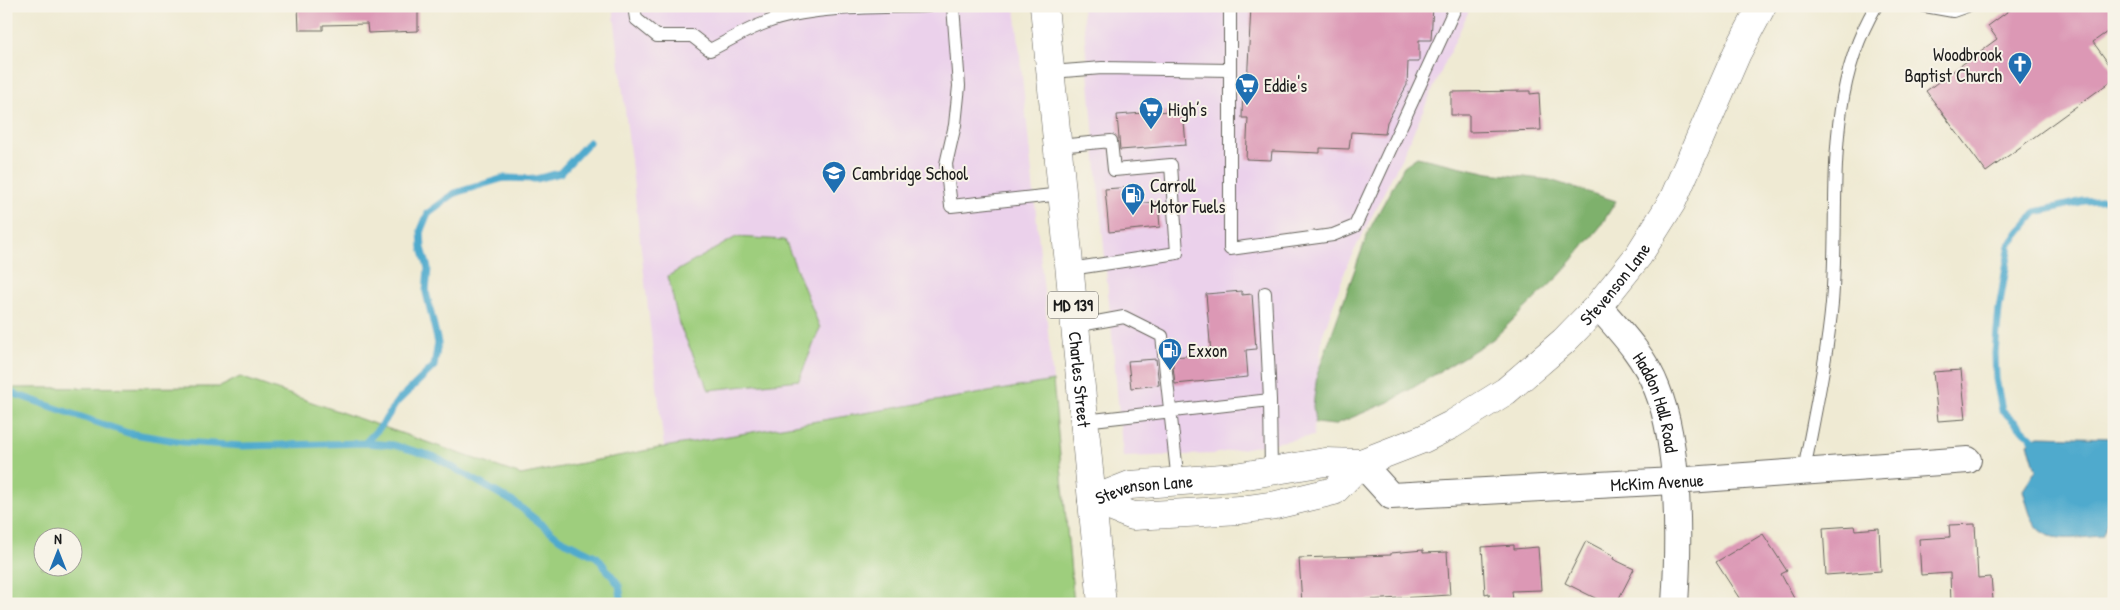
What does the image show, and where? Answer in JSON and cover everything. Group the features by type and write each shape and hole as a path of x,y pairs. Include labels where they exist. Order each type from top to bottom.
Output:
{"street":[{"name":"Charles Street","path":"1044,6 1102,604"},
{"name":"Stevenson Lane","path":"1092,500 1130,485 1271,472 1325,462 1361,463 1423,439 1451,425 1506,391 1564,341 1598,306 1638,256 1672,202 1737,53 1760,7"},
{"name":"Haddon Hall Road","path":"1598,306 1628,339 1646,365 1657,388 1665,414 1674,481 1677,534 1675,604"},
{"name":"McKim Avenue","path":"1361,463 1391,496 1674,481 1968,460"},
{"name":"Stevenson Lane","path":"1092,500 1133,516 1240,510 1334,491 1361,463"}],"lane":[{"path":"634,6 636,19 657,36 692,36 710,50 765,23 794,15 843,10 928,6"},
{"path":"952,6 959,86 955,125 946,164 951,206 1062,194"},
{"path":"1230,6 1230,249 1333,236 1355,226 1456,6"},
{"path":"1804,471 1829,331 1832,303 1835,165 1839,125 1846,82 1856,48 1876,6"},
{"path":"1925,6 1953,12 1967,6"},
{"path":"1051,72 1102,68 1230,70"},
{"path":"1058,146 1111,141 1114,170 1171,165 1177,253 1070,269"},
{"path":"1265,293 1271,472"},
{"path":"1075,326 1124,317 1162,336 1178,482"},
{"path":"1084,421 1270,400"}],"shaded area":[{"name":"Cambridge School","path":"613,6 1015,6 1053,381 664,447"},
{"path":"1082,6 1471,6 1401,159 1348,263 1322,337 1313,436 1213,454 1123,457"}],"green space":[{"path":"1417,157 1489,173 1550,180 1616,201 1600,227 1560,275 1493,339 1391,401 1334,425 1315,423 1313,406 1317,375 1369,230 1404,166"},
{"path":"736,237 785,240 820,328 799,380 709,390 679,324 668,276"},
{"path":"240,377 521,475 664,447 1053,381 1074,604 6,604 6,388 220,387"}],"water":[{"path":"2039,436 2114,438 2114,508 2102,536 2063,538 2045,534 2038,529 2028,509 2023,490 2036,470 2028,443"}],"building":[{"path":"298,6 418,6 418,31 368,33 367,24 323,25 323,30 299,30"},
{"path":"1251,6 1433,6 1431,40 1419,40 1419,62 1408,62 1407,85 1387,122 1385,134 1351,132 1349,149 1320,148 1320,153 1272,151 1271,160 1246,159 1248,118 1242,118 1243,85 1247,85"},
{"name":"Woodbrook Baptist Church","path":"2015,6 2114,6 2114,27 2093,42 2114,71 2114,79 1986,172 1926,91 1997,39 1988,26"},
{"path":"1530,91 1530,94 1539,93 1541,130 1469,132 1469,115 1451,115 1451,92"},
{"name":"High’s","path":"1183,110 1186,145 1120,150 1117,115"},
{"name":"Carroll Motor Fuels","path":"1131,187 1132,204 1158,202 1160,227 1109,232 1105,189"},
{"path":"1242,291 1242,295 1252,294 1256,349 1246,350 1248,377 1175,384 1172,357 1211,354 1206,294"},
{"path":"1156,359 1159,385 1131,388 1128,361"},
{"path":"1961,370 1966,419 1938,421 1933,372"},
{"path":"1975,524 1978,578 1991,577 1993,600 1978,601 1978,604 1951,604 1950,573 1921,575 1919,539 1950,537 1949,525"},
{"path":"1854,526 1855,530 1879,528 1881,571 1826,575 1823,528"},
{"path":"1763,534 1787,571 1781,574 1797,604 1743,604 1716,562"},
{"path":"1586,541 1614,556 1613,559 1634,569 1616,604 1607,604 1565,583"},
{"path":"1514,545 1514,549 1538,547 1541,590 1512,591 1513,601 1490,602 1489,593 1485,594 1482,547"},
{"path":"1423,550 1423,553 1447,552 1450,595 1302,604 1299,558 1391,555 1391,553"}],"waterway":[{"path":"365,443 382,425 396,403 434,366 438,343 426,292 428,268 422,248 421,230 428,213 455,193 504,178 536,179 560,173 589,142"},
{"path":"2039,445 2002,410 1996,379 1995,353 1999,309 2010,244 2036,212 2084,201 2114,199"},
{"path":"6,391 128,433 183,442 242,446 365,443 393,445 433,456 515,503 560,539 597,557 619,585 622,604"}],"place":[{"name":"Woodbrook Baptist Church","path":"2020,85"},
{"name":"Eddie's","path":"1247,106"},
{"name":"High’s","path":"1151,130"},
{"name":"Cambridge School","path":"834,194"},
{"name":"Carroll Motor Fuels","path":"1133,216"},
{"name":"Exxon","path":"1170,371"}]}
